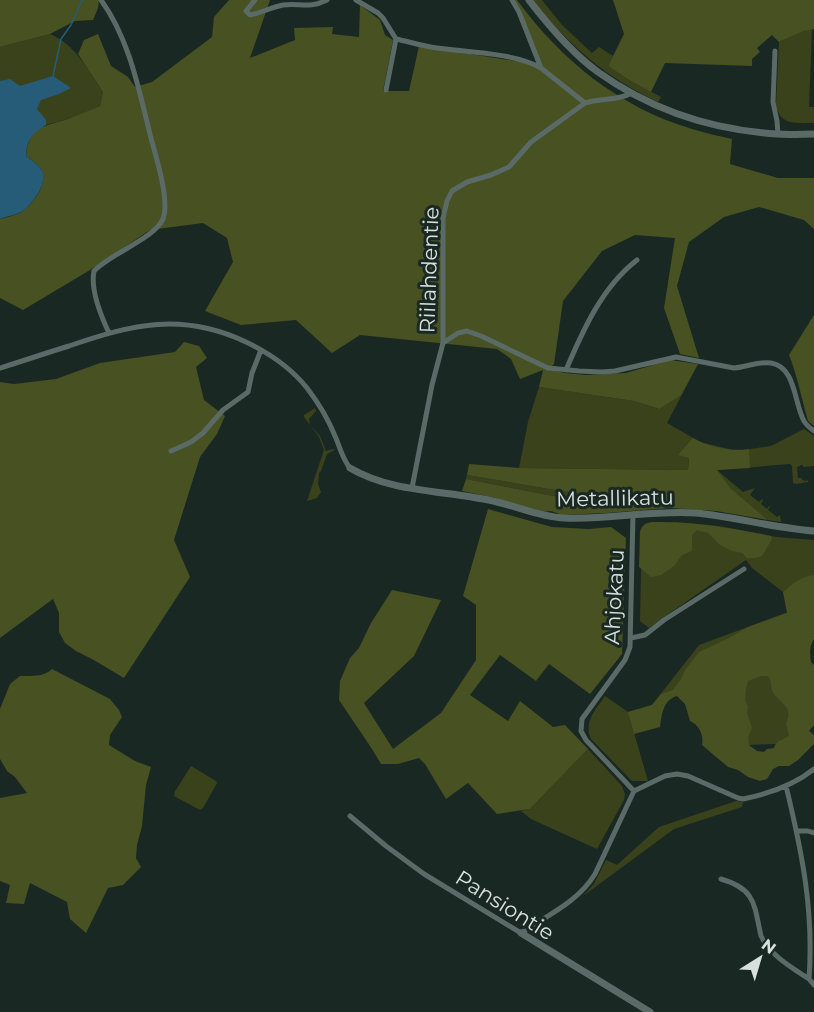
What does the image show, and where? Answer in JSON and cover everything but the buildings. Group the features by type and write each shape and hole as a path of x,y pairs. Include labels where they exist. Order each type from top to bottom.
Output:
{"street":[{"path":"101,0 117,27 138,85 165,199 162,221 152,231 94,271 93,286 109,333"},
{"path":"255,0 246,11 250,15 282,6 317,5 327,0"},
{"path":"356,0 378,13 396,39 386,90"},
{"path":"512,0 541,68"},
{"path":"529,0 577,54 598,72 658,106 693,120 739,130 778,134 814,134"},
{"path":"396,39 433,48 519,59 533,63 585,103"},
{"path":"775,51 773,102 778,134"},
{"name":"Riilahdentie","path":"412,488 432,385 443,343 443,218 452,191 467,182 509,167 531,142 585,103 595,99 619,99 632,93"},
{"path":"566,370 578,341 596,308 619,276 637,260"},
{"path":"0,368 136,326 188,325 221,332 261,350 282,364 308,390 333,430 343,460 350,468"},
{"path":"443,343 458,333 467,332 548,368 596,372 615,371 676,357 734,368 763,362 776,364 786,370 789,375 804,420 814,431"},
{"path":"171,451 191,442 203,433 223,411 248,392 261,350"},
{"name":"Metallikatu","path":"350,468 393,485 497,502 560,518 670,512 696,513 781,528 814,531"},
{"name":"Ahjokatu","path":"633,514 631,638 628,654 584,715 581,727 586,740 634,791"},
{"path":"631,638 645,635 664,620 744,569"},
{"path":"521,933 563,906 590,883 634,791 664,776 677,774 688,776 743,799 786,786 814,769"},
{"path":"786,786 806,877 811,959 809,979"},
{"name":"Pansiontie","path":"350,816 424,874 650,1012"},
{"path":"797,831 814,833"},
{"path":"722,879 739,885 745,890 753,901 763,941 779,959 809,979 814,985"}],"green space":[{"path":"0,0 99,0 93,20 75,21 50,34 0,47"},
{"path":"229,0 270,0 250,58 295,40 294,28 333,27 332,34 359,37 360,5 380,20 385,35 393,40 383,91 409,91 419,46 522,62 538,68 540,62 513,0 517,0 553,43 573,62 616,95 665,120 732,139 730,164 778,178 814,178 814,229 804,220 759,207 724,217 689,242 677,286 699,358 680,354 664,308 675,238 635,235 602,251 563,301 554,364 548,369 586,375 626,373 670,360 698,364 681,395 659,409 634,401 539,387 543,370 520,379 511,359 497,349 360,335 332,353 296,320 241,325 205,311 233,262 227,238 203,223 150,230 90,270 23,310 0,298 0,219 23,211 36,197 42,186 41,169 26,156 30,139 34,133 45,126 100,106 103,92 78,54 84,40 98,34 111,66 128,77 135,87 152,82 212,37 214,17"},
{"path":"533,0 542,0 562,25 592,53 599,47 613,56 608,66 661,97 658,102 622,83 574,46"},
{"path":"613,0 814,0 814,29 779,42 772,35 757,48 760,52 752,59 752,66 665,63 651,92 608,66 624,34"},
{"path":"812,29 809,107 814,107 814,123 790,122 781,117 776,105 779,42"},
{"path":"50,34 74,51 86,67 103,92 100,106 46,125 0,166 0,47"},
{"path":"814,315 814,426 808,421 789,355"},
{"path":"184,342 199,346 207,358 196,367 204,400 225,416 217,434 200,457 174,540 190,577 124,678 65,643 59,632 59,613 53,599 0,638 0,382 14,384 56,379 100,363 175,352"},
{"path":"698,364 667,423 700,442 737,451 771,446 804,429 814,436 814,466 797,467 798,478 807,481 808,479 808,482 793,483 790,464 717,470 743,492 755,488 750,495 759,502 762,499 761,504 767,509 770,506 768,510 777,517 780,515 781,522 768,520 683,450 689,458 688,470 519,468 528,422 539,387 634,401 658,409"},
{"path":"315,408 316,411 309,419 310,425 304,417"},
{"path":"310,425 320,436 326,451 335,450 327,454 319,473 318,484 321,492 317,498 307,501 324,450 319,437"},
{"path":"693,438 720,448 749,449 750,468 717,470 730,488 768,520 716,511 670,508 562,515 551,511 541,512 496,498 462,491 466,479 618,506 619,499 467,475 469,464 519,468 688,470 689,458 678,455"},
{"path":"467,475 619,499 618,506 466,479"},
{"path":"488,509 552,527 589,529 611,527 626,538 622,654 590,694 549,664 536,681 500,655 470,695 508,721 520,701 553,727 565,725 588,749 530,809 497,814 468,783 446,799 419,758 398,764 381,764 339,700 340,681 350,658 359,648 371,623 392,590 441,600 414,656 364,703 393,749 441,713 476,660 476,605 463,596"},
{"path":"652,522 741,530 771,536 772,539 762,556 747,558 742,553 720,545 708,533 697,530 692,535 692,551 682,555 674,566 661,575 651,577 639,567 640,532 644,525"},
{"path":"675,522 814,540 814,635 798,646 814,725 792,743 749,745 673,690 656,711 630,719 648,781 632,781 591,739 589,733 592,716 605,696 628,712 652,705 699,645 788,612 783,592 752,568 746,560 649,628 640,621 642,531"},
{"path":"814,575 814,639 810,653 811,662 814,665 814,725 809,731 814,735 814,744 798,760 789,766 779,766 773,769 767,779 760,781 728,767 702,745 700,731 690,721 685,704 677,696 666,704 660,727 634,734 628,712 652,705 661,694 673,690 699,652 748,627 787,613 783,592 797,581","holes":["768,676 774,694 787,708 786,723 789,736 778,742 774,748 764,752 757,751 749,745 748,738 752,728 745,701 748,681"]},
{"path":"52,669 110,699 122,717 110,735 109,745 135,761 151,767 137,845 136,858 141,867 123,885 108,888 86,933 70,919 67,902 30,883 24,904 6,903 10,885 0,881 0,798 27,793 15,777 7,771 0,759 0,709 10,684 20,676 41,675"},
{"path":"588,749 622,786 625,794 624,800 597,849 531,819 521,811 530,809"},
{"path":"191,766 217,783 200,810 174,796"},
{"path":"736,801 743,802 742,807 674,829 583,896 594,884 606,860 617,865 659,827"}],"water":[{"path":"53,76 71,88 41,100 37,109 46,120 46,125 31,138 26,156 41,169 42,185 23,211 0,219 0,81 10,79 20,86"}],"waterway":[{"path":"53,76 61,39 71,25 82,0"}]}
